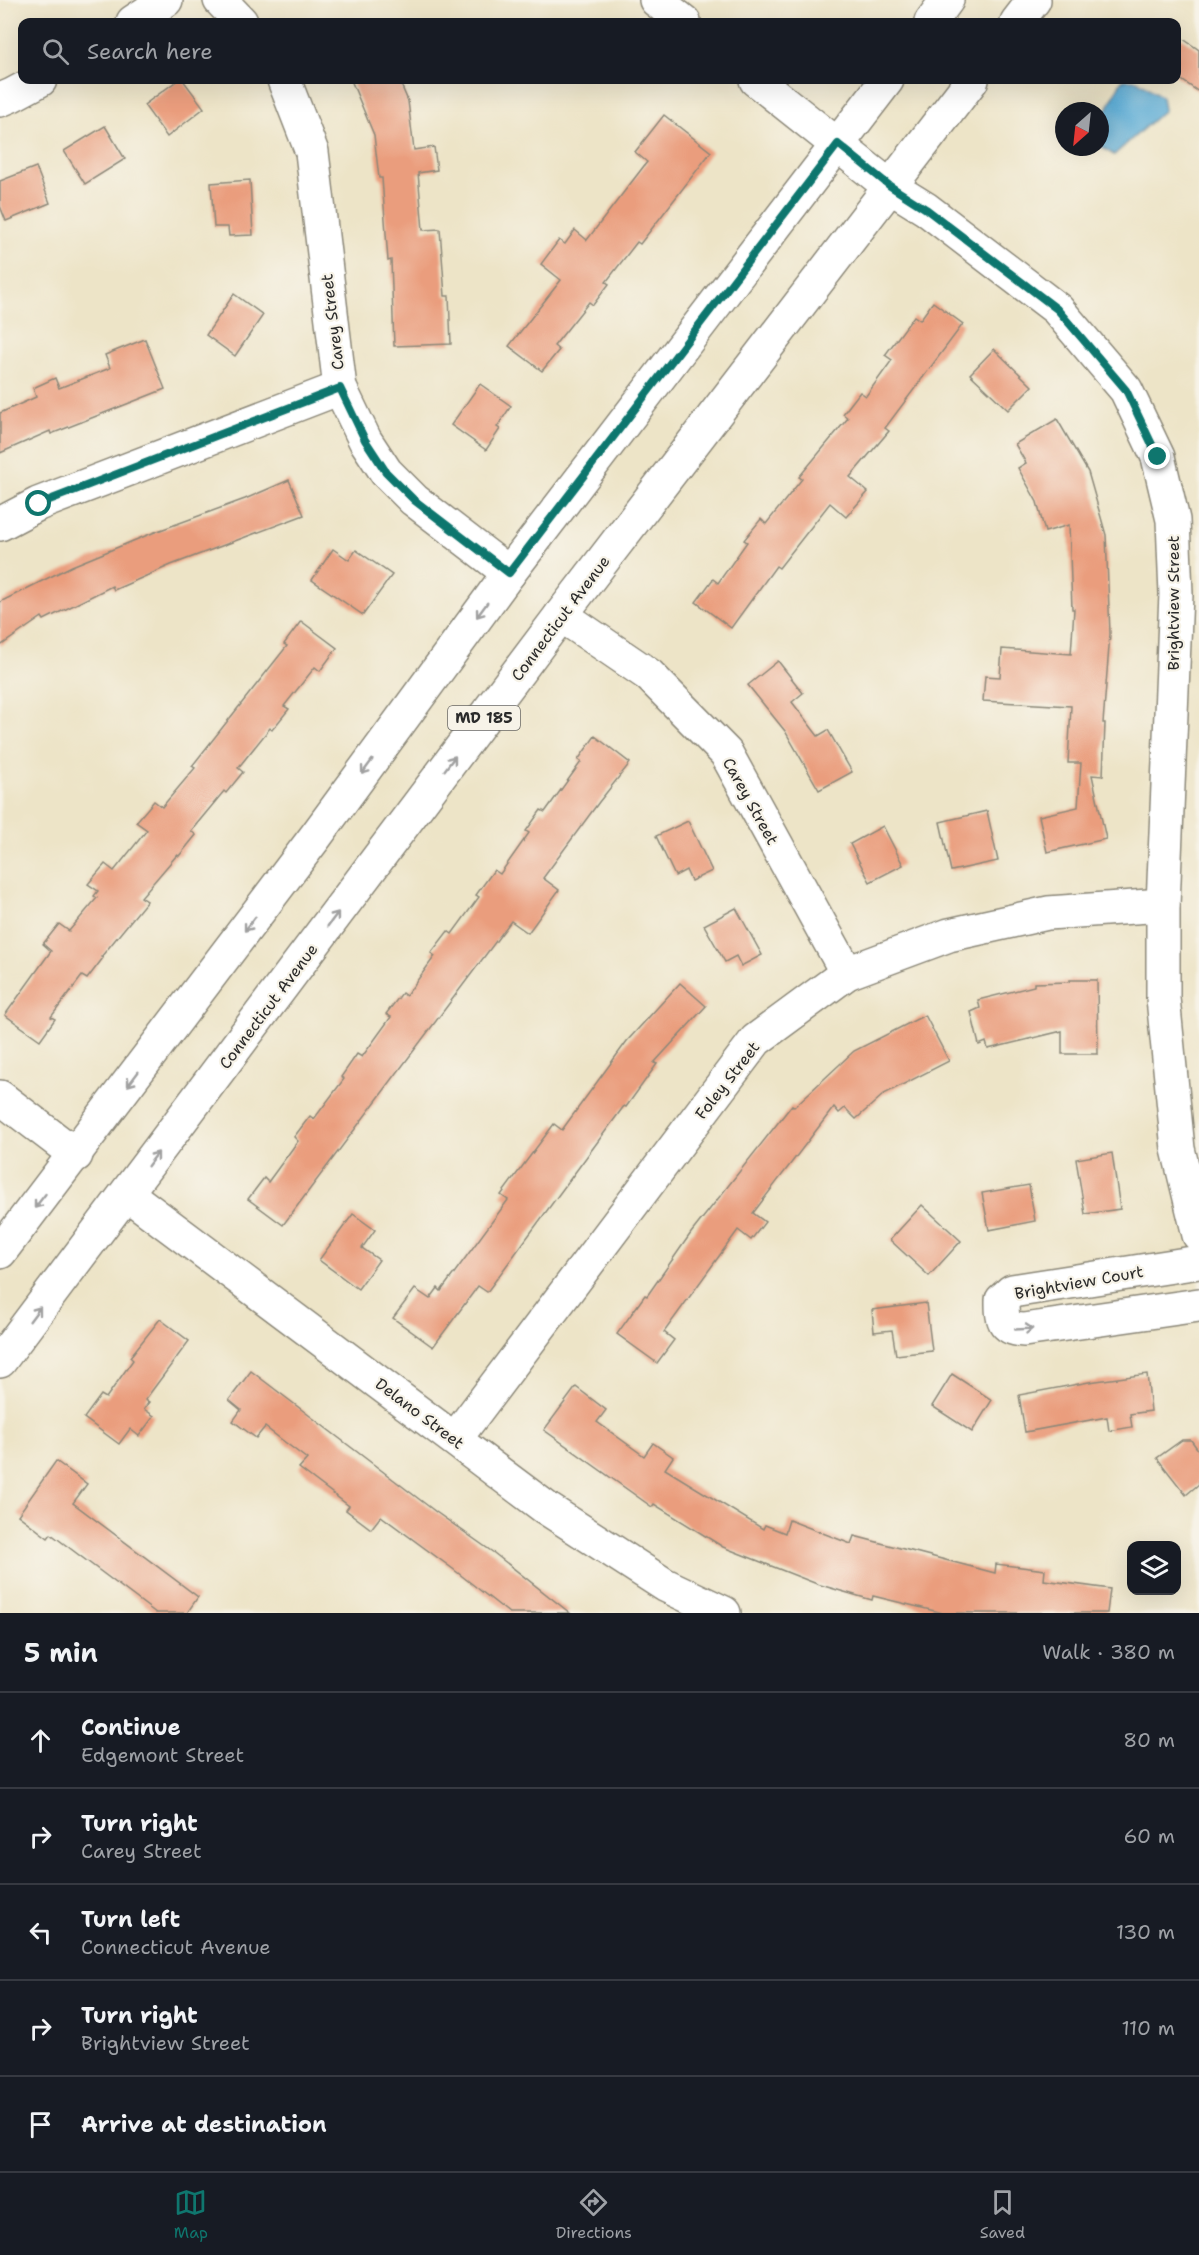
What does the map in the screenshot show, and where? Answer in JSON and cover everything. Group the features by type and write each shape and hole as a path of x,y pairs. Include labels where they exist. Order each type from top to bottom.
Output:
{"street":[{"path":"139,18 166,0"},
{"path":"220,0 237,18"},
{"path":"656,0 679,18"},
{"path":"934,18 947,0"},
{"path":"1020,18 1034,0"},
{"path":"0,100 33,84"},
{"name":"Carey Street","path":"286,84 312,152 340,388 365,440 386,472 414,500 509,573"},
{"name":"Brightview Street","path":"761,84 890,186 926,209 1057,309 1126,390 1158,457 1173,520 1176,594 1163,905 1163,998 1174,1117 1199,1235"},
{"path":"0,1252 76,1155 316,836 509,573 884,84"},
{"name":"Connecticut Avenue","path":"0,1361 561,615 969,84"},
{"path":"0,524 39,504 340,388"},
{"name":"Carey Street","path":"561,615 649,675 726,753 848,973"},
{"name":"Foley Street","path":"455,1439 756,1040 848,973 949,935 1048,913 1163,905"},
{"path":"0,1097 76,1155"},
{"name":"Delano Street","path":"127,1194 546,1508 665,1585 724,1613"},
{"name":"Brightview Court","path":"1199,1262 1012,1292 1002,1300 1002,1316 1007,1326 1024,1330 1199,1305"}],"water":[{"path":"1120,84 1143,84 1162,97 1164,110 1114,155 1109,152 1109,105"}],"building":[{"path":"1181,37 1199,50 1199,92 1181,79"},
{"path":"173,84 186,84 204,108 167,137 144,105"},
{"path":"353,84 401,84 408,101 414,150 434,147 437,170 418,173 423,230 440,229 445,296 449,296 451,344 394,346 391,260 388,261 382,178 379,178 374,135"},
{"path":"664,115 711,152 640,244 637,242 606,282 609,284 593,305 589,302 554,346 559,350 542,371 509,346 561,280 541,264 559,240 565,244 575,230 587,240 647,162 635,152"},
{"path":"105,126 125,159 85,184 64,151"},
{"path":"36,167 50,203 6,221 0,206 0,181"},
{"path":"250,180 253,235 229,236 228,227 214,227 211,183"},
{"path":"234,294 263,315 235,356 206,335"},
{"path":"933,302 963,324 885,428 889,431 850,477 868,492 846,517 830,503 779,568 776,566 731,628 696,602 713,579 718,583 747,542 744,540 761,519 766,524 802,479 799,477 848,418 843,414 860,392 866,396 892,360 885,355 914,316 920,320"},
{"path":"145,339 165,389 51,434 50,431 0,453 0,413 36,397 33,388 55,378 59,388 110,368 105,355"},
{"path":"994,349 1032,386 1008,410 970,374"},
{"path":"480,384 511,406 486,450 451,425"},
{"path":"1057,419 1088,472 1106,535 1110,634 1103,723 1105,723 1103,776 1092,775 1106,839 1047,852 1039,816 1078,807 1081,763 1068,763 1071,706 983,701 985,676 1000,677 1002,649 1071,654 1074,609 1072,609 1069,525 1045,532 1037,502 1018,468 1026,463 1015,444"},
{"path":"289,480 304,515 171,565 114,590 112,586 44,620 42,617 0,646 0,602 72,566"},
{"path":"333,549 349,560 356,550 392,575 363,615 312,580"},
{"path":"301,621 337,648 320,671 315,667 284,706 289,709 272,730 270,728 238,768 243,772 191,831 196,835 179,856 177,855 141,897 147,901 101,957 103,958 87,979 82,976 51,1017 55,1019 40,1040 5,1015 51,951 43,944 59,924 69,931 97,898 94,896 98,891 88,884 105,864 114,871 147,830 136,822 154,801 162,807 195,768 192,766 287,646 284,644"},
{"path":"778,661 803,693 792,702 818,736 828,730 852,772 819,790 785,731 748,685"},
{"path":"595,736 630,763 543,878 559,890 528,933 511,921 283,1225 248,1199 264,1178 268,1182 298,1141 294,1137 310,1116 314,1119 344,1079 341,1077 357,1054 362,1057 391,1017 386,1014 402,993 406,996 435,956 431,953 448,931 452,934 479,897 476,895 494,870 500,874 529,833 526,831 541,810 545,812 581,762 578,760"},
{"path":"987,811 998,861 951,871 940,822"},
{"path":"688,821 712,871 691,881 686,870 675,876 656,836"},
{"path":"883,826 903,865 870,882 850,844"},
{"path":"736,908 762,955 741,966 736,956 725,962 704,925"},
{"path":"1070,980 1097,980 1098,1054 1062,1054 1062,1031 988,1049 986,1042 979,1045 971,1012 980,1008 978,1000 1034,986 1034,983 1070,982"},
{"path":"680,983 706,1006 654,1063 657,1064 626,1107 624,1106 487,1292 478,1286 433,1347 393,1318 415,1289 430,1299 438,1288 441,1291 508,1200 501,1195 554,1124 562,1130 627,1041"},
{"path":"925,1015 949,1061 884,1094 856,1119 845,1108 839,1113 834,1107 753,1213 765,1222 751,1240 738,1230 664,1332 674,1340 657,1363 617,1334 691,1233 792,1105 794,1107 854,1051"},
{"path":"1112,1153 1120,1209 1085,1214 1076,1159"},
{"path":"1029,1185 1035,1221 989,1230 982,1193"},
{"path":"922,1205 961,1241 929,1276 890,1240"},
{"path":"353,1214 375,1230 362,1248 379,1260 358,1289 319,1260"},
{"path":"926,1303 932,1351 896,1355 892,1330 874,1332 872,1310"},
{"path":"160,1319 189,1341 145,1400 149,1402 144,1409 154,1416 139,1436 130,1429 119,1444 84,1418 101,1395 106,1398 133,1360 130,1357"},
{"path":"251,1371 436,1512 494,1553 570,1613 509,1613 381,1516 371,1529 346,1510 349,1506 299,1468 307,1459 265,1427 256,1438 233,1421 241,1410 229,1400"},
{"path":"952,1374 992,1400 972,1432 932,1406"},
{"path":"1147,1374 1151,1411 1130,1414 1132,1427 1109,1431 1107,1417 1025,1432 1019,1395"},
{"path":"576,1387 606,1410 597,1422 644,1456 653,1443 673,1457 665,1469 763,1529 765,1525 785,1533 789,1520 851,1544 854,1536 995,1573 996,1564 1045,1570 1044,1580 1110,1589 1107,1613 943,1613 873,1596 872,1600 817,1584 723,1547 654,1504 652,1507 544,1430"},
{"path":"1182,1440 1191,1440 1199,1451 1199,1484 1186,1495 1157,1458"},
{"path":"56,1461 87,1484 73,1503 198,1597 187,1613 156,1613 51,1534 48,1538 18,1515"}],"route":[{"path":"39,504 340,388 365,440 386,472 414,500 509,573 838,144 890,186 926,209 1057,309 1126,390 1158,457"}]}
